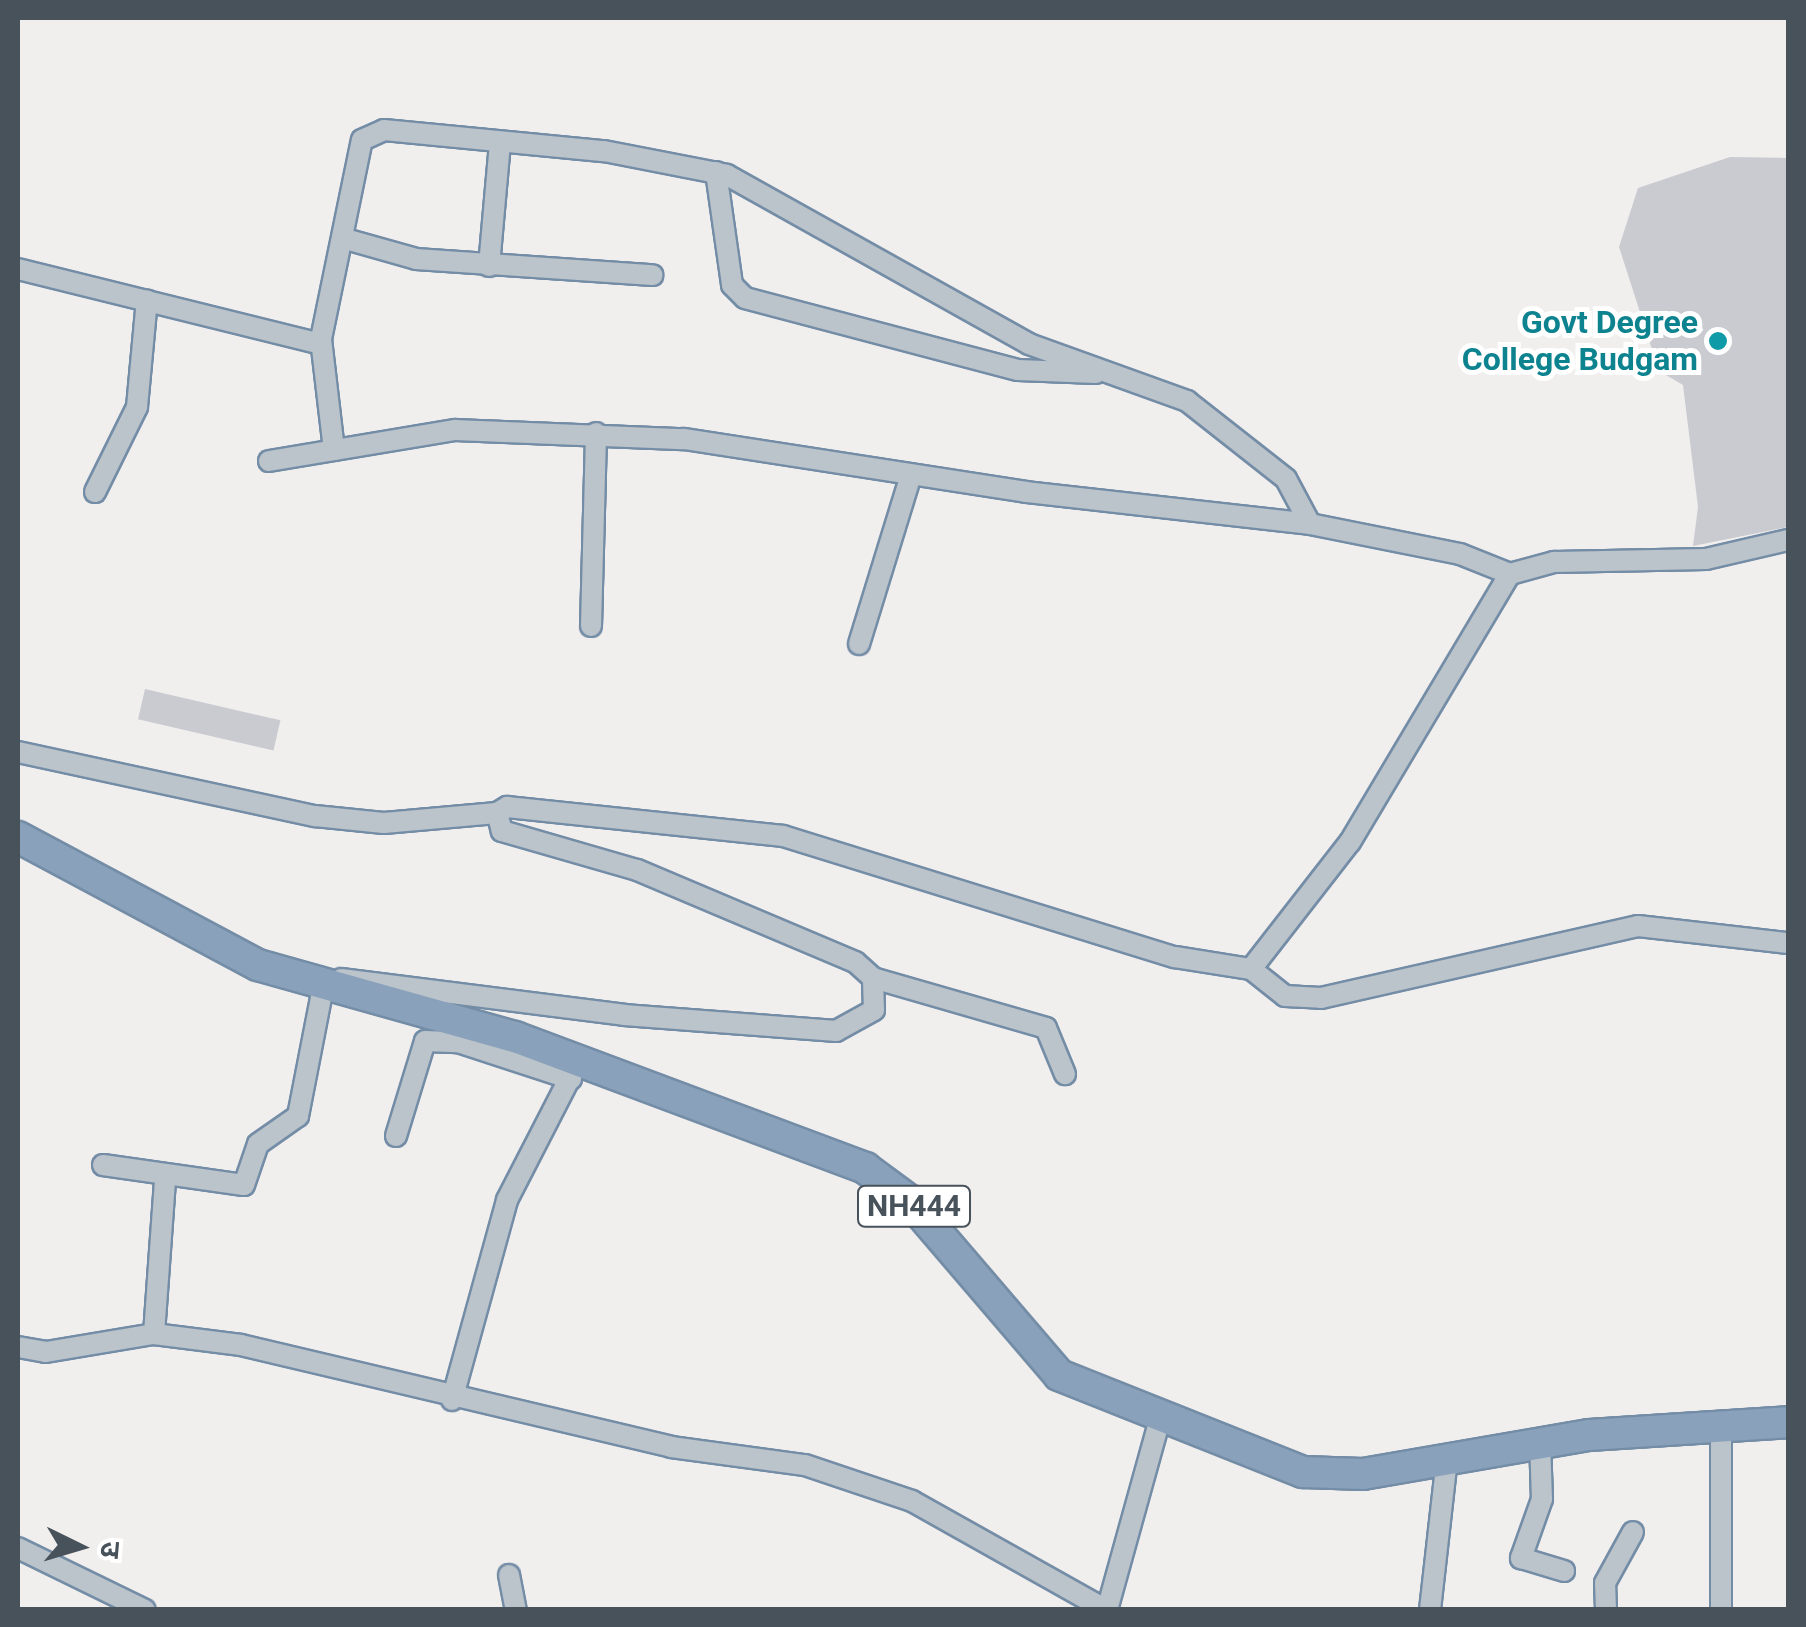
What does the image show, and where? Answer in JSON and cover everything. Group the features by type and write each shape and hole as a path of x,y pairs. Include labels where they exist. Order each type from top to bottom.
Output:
{"highway":[{"name":"NH444","path":"18,837 308,982 830,1152 887,1181 1039,1359 1081,1388 1303,1472 1362,1474 1540,1440 1788,1422"}],"street":[{"path":"334,450 321,344 367,134 500,142 716,172 771,194 1030,344 1187,400 1286,480 1310,524"},
{"path":"488,266 500,142"},
{"path":"716,172 732,285 745,298 1018,370 1108,373"},
{"path":"342,238 416,259 652,275"},
{"path":"18,269 321,344"},
{"path":"95,492 137,408 146,300"},
{"path":"270,461 455,430 596,433 718,443 911,475 1310,524 1460,554 1510,574 1554,562 1706,559 1788,540"},
{"path":"591,626 596,433"},
{"path":"859,644 911,475"},
{"path":"1251,969 1350,842 1510,574"},
{"path":"18,736 27,754 315,816 384,823 496,814 507,807 783,836 1175,957 1251,969 1285,996 1321,998 1638,926 1788,943"},
{"path":"496,814 502,831 654,877 811,942 873,978 1046,1028 1065,1074"},
{"path":"103,1165 231,1188 248,1182 258,1144 298,1116 308,982 836,1031 874,1010 873,978"},
{"path":"396,1136 425,1041 458,1042 575,1069 508,1200 452,1400"},
{"path":"154,1334 165,1179"},
{"path":"18,1347 46,1352 154,1334 270,1349 452,1400 829,1471 912,1501 1106,1610 1160,1418"},
{"path":"1721,1610 1722,1425"},
{"path":"1540,1440 1542,1499 1521,1558 1564,1571"},
{"path":"1430,1610 1446,1458"},
{"path":"1606,1610 1605,1583 1632,1532"},
{"path":"18,1548 145,1610"},
{"path":"509,1574 516,1610"}],"building":[{"name":"Govt Degree College Budgam","path":"1730,157 1788,158 1788,527 1693,546 1698,507 1683,385 1659,371 1619,247 1638,188"},
{"path":"145,689 280,720 273,750 138,719"}],"place":[{"name":"Govt Degree College Budgam","path":"1718,341"}]}
